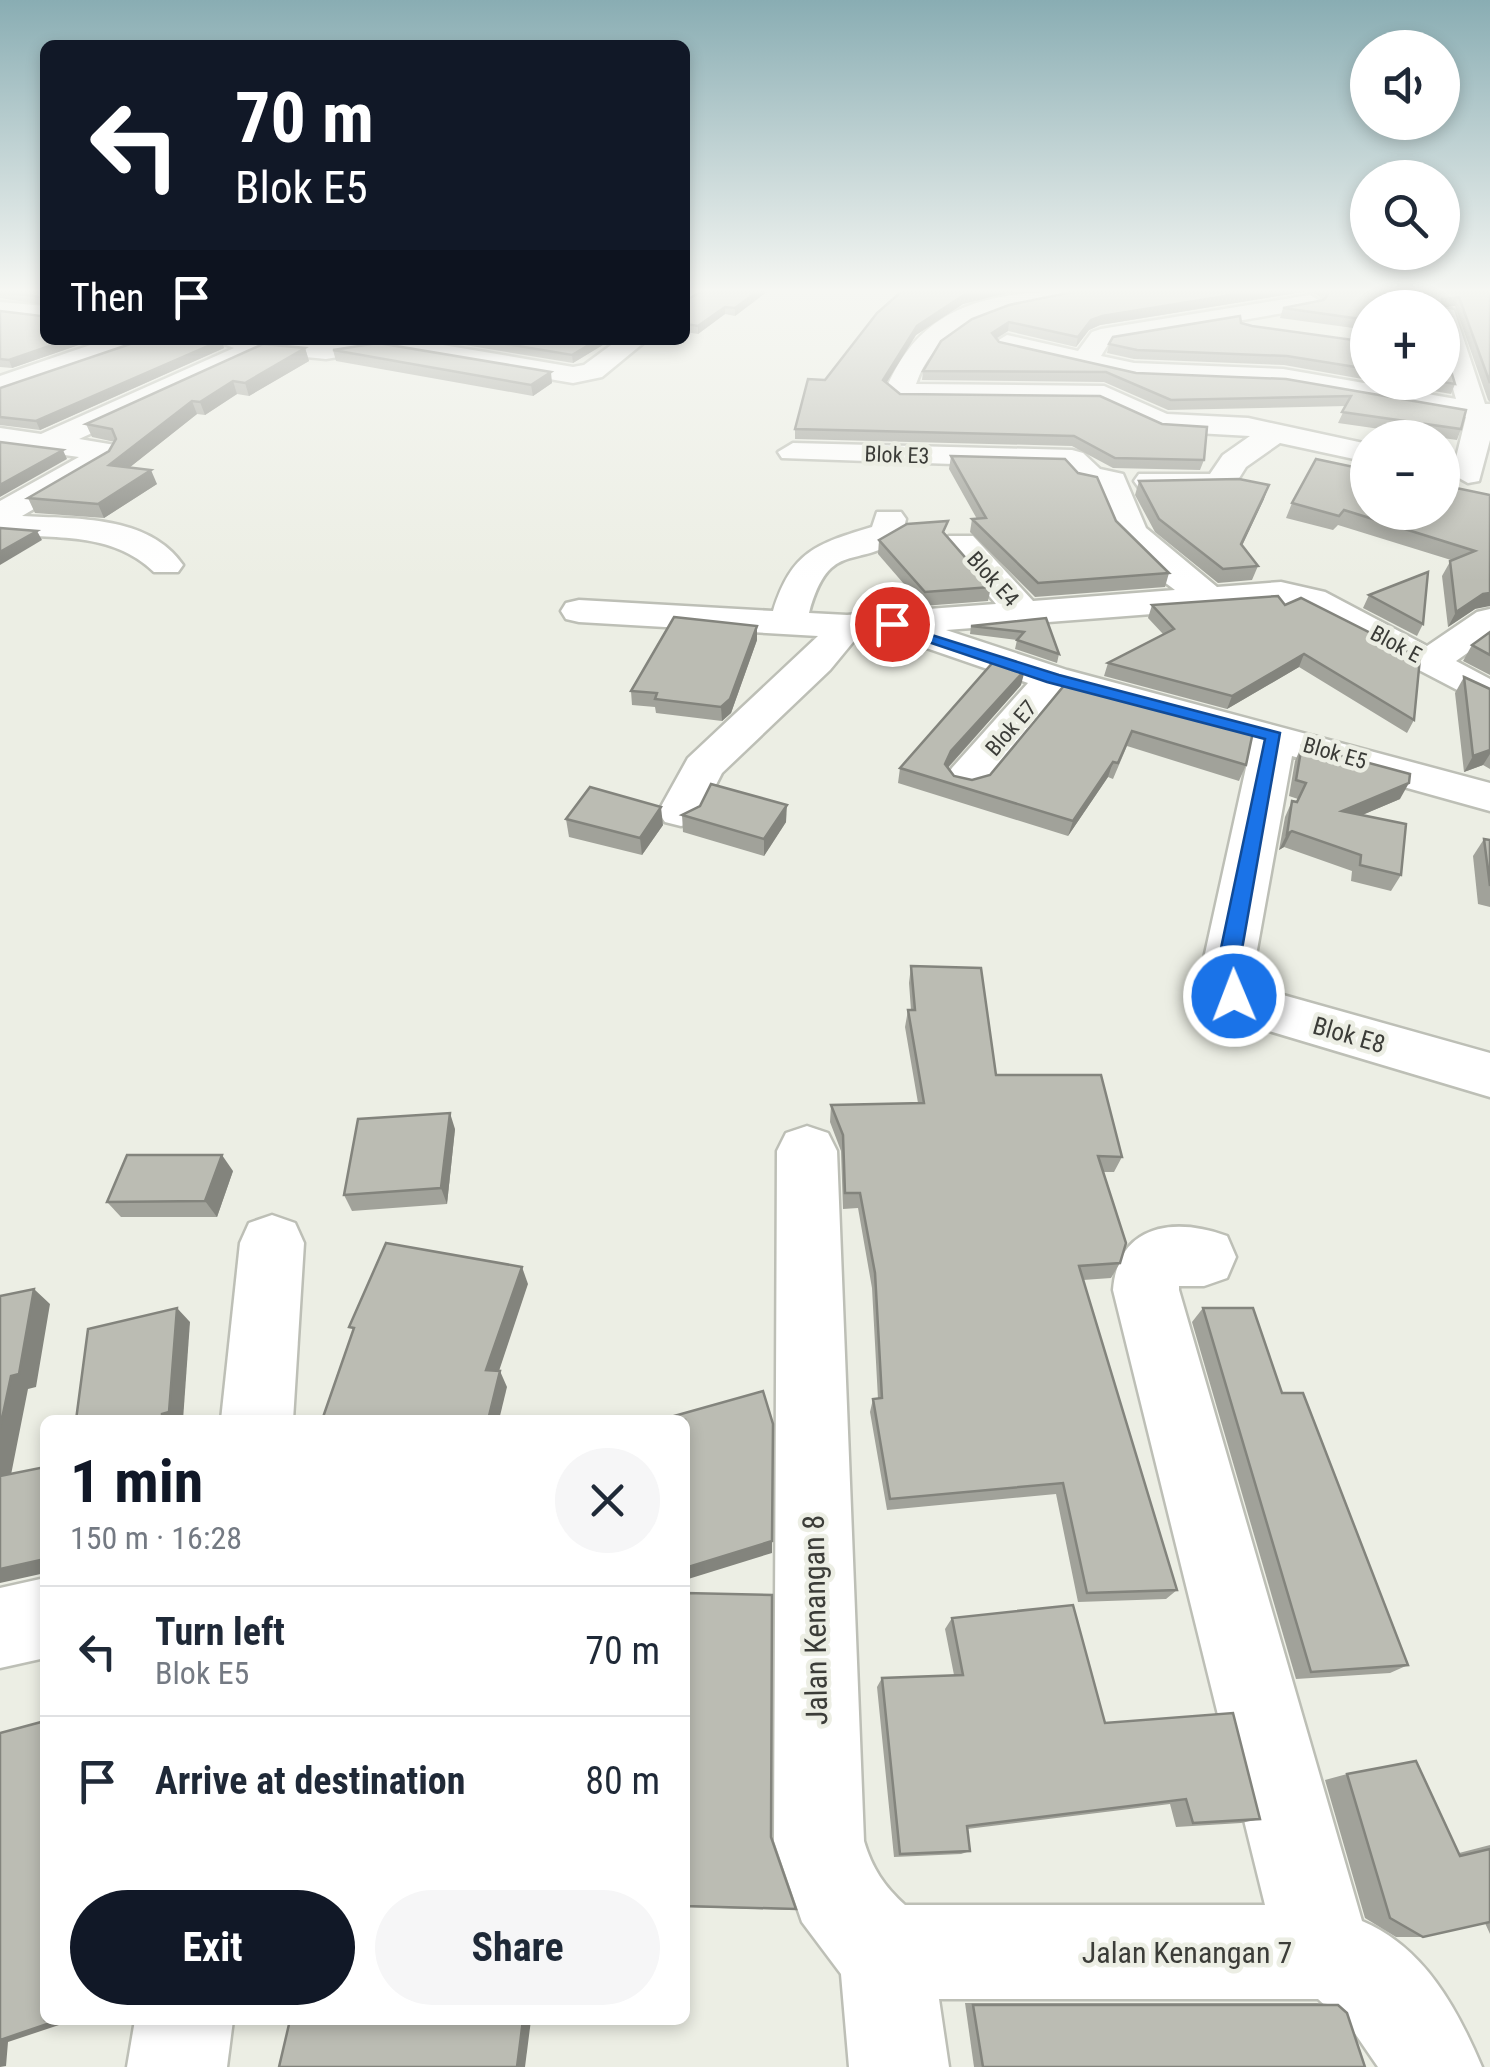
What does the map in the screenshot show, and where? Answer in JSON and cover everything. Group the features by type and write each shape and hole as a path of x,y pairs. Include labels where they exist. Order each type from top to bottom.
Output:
{"street":[{"path":"47,442 168,387"},
{"path":"901,387 899,392 1104,394 1161,422 1275,433 1350,449"},
{"path":"1342,387 1481,412"},
{"path":"1467,474 1481,412 1468,387"},
{"name":"Blok E3","path":"794,452 1064,457 1078,462 1096,479 1220,484 1234,461 1275,433"},
{"path":"0,437 98,448 104,454 0,516"},
{"path":"1112,481 1128,521 1150,555 1210,599"},
{"path":"788,621 797,587 810,563 823,554 884,534 890,529 889,519"},
{"path":"0,524 130,537 155,552 166,566"},
{"name":"Blok E4","path":"961,544 1025,614"},
{"name":"Blok E","path":"1210,599 1300,596 1490,695"},
{"path":"579,611 847,626 1210,599"},
{"path":"1430,662 1490,620"},
{"name":"Blok E5","path":"892,624 1053,678 1490,797"},
{"path":"681,812 702,767 816,662 847,626"},
{"name":"Blok E7","path":"968,778 1053,678"},
{"name":"Blok E8","path":"1274,736 1227,972 1234,996 1268,1012 1490,1075"},
{"name":"Jalan Kenangan 8","path":"807,1151 819,1842 834,1890 855,1922 886,1952"},
{"path":"257,1415 272,1243"},
{"path":"1204,1257 1160,1257 1146,1269 1146,1290 1324,1952"},
{"path":"0,1628 40,1619"},
{"path":"886,1952 899,2067"},
{"name":"Jalan Kenangan 7","path":"886,1952 1324,1952 1352,1962 1383,1992 1432,2067"},
{"path":"177,2067 183,2025"}],"building":[{"path":"113,387 36,421 0,417 0,388"},
{"path":"167,387 223,387 200,402 192,401 109,465 151,470 98,504 28,498 109,451 116,439 112,429 86,424"},
{"path":"806,387 892,387 900,394 1100,396 1162,424 1207,427 1204,460 1115,458 1074,436 795,429"},
{"path":"1142,387 1335,387 1350,390 1350,396 1171,400"},
{"path":"1350,398 1408,400 1466,410 1461,429 1460,420 1398,420 1342,412"},
{"path":"0,442 63,450 0,485"},
{"path":"951,456 1065,459 1078,473 1097,477 1116,521 1169,573 1038,583 972,519 986,518"},
{"path":"1316,459 1350,466 1350,512 1344,510 1339,516 1292,503"},
{"path":"1239,479 1269,485 1241,544 1258,566 1223,569 1159,519 1139,481"},
{"path":"1460,489 1490,495 1490,593 1456,612 1450,561 1475,551 1408,530 1460,530"},
{"path":"948,521 943,532 991,587 925,592 879,540 907,524"},
{"path":"0,528 37,531 0,552"},
{"path":"1428,572 1423,624 1369,595"},
{"path":"1278,596 1285,605 1301,598 1420,658 1414,720 1304,654 1232,696 1108,663 1174,629 1152,605"},
{"path":"674,617 757,626 730,699 721,707 655,699 657,693 631,691"},
{"path":"1046,618 1059,654 1017,640 1024,632 971,626"},
{"path":"1490,632 1490,655 1472,645"},
{"path":"995,660 1025,670 951,751 945,764 954,776 972,780 990,775 1067,682 1253,732 1246,765 1132,731 1118,763 1113,762 1073,821 900,768"},
{"path":"1464,677 1490,689 1490,750 1473,756"},
{"path":"1302,745 1410,774 1409,783 1342,811 1406,824 1401,875 1360,865 1361,855 1292,831 1287,834 1292,801 1297,802 1306,783 1296,780"},
{"path":"711,784 787,805 764,839 682,815 700,806"},
{"path":"590,787 661,807 640,838 566,819"},
{"path":"1484,839 1490,840 1490,886"},
{"path":"911,966 981,968 996,1075 1101,1075 1122,1157 1098,1156 1126,1243 1120,1263 1079,1266 1177,1590 1087,1593 1063,1483 890,1499 873,1399 882,1398 875,1273 860,1193 845,1193 843,1135 831,1105 924,1103 908,1010 915,1010"},
{"path":"450,1113 441,1188 344,1195 358,1119"},
{"path":"127,1155 222,1155 205,1201 107,1202"},
{"path":"386,1243 522,1267 486,1370 500,1371 489,1415 324,1415 354,1328 349,1327"},
{"path":"34,1289 19,1374 11,1376 0,1428 0,1296"},
{"path":"177,1308 169,1412 77,1415 88,1329"},
{"path":"1203,1308 1253,1308 1282,1393 1303,1393 1408,1665 1311,1672"},
{"path":"763,1391 773,1424 772,1541 690,1566 690,1415 678,1415"},
{"path":"40,1468 40,1560 0,1569 0,1476"},
{"path":"690,1593 772,1595 771,1837 796,1909 690,1906"},
{"path":"1073,1605 1105,1723 1233,1713 1260,1819 1193,1823 1186,1799 967,1826 970,1851 900,1854 882,1678 963,1675 952,1618"},
{"path":"40,1722 40,2025 44,2025 0,2040 0,1733"},
{"path":"1416,1761 1460,1856 1490,1849 1490,1922 1423,1937 1390,1918 1347,1774"},
{"path":"973,2005 1338,2005 1347,2013 1365,2067 983,2067"},
{"path":"289,2025 522,2025 517,2067 279,2067"}],"route":[{"path":"892,624 1053,678 1274,736 1227,972 1234,996"}]}
